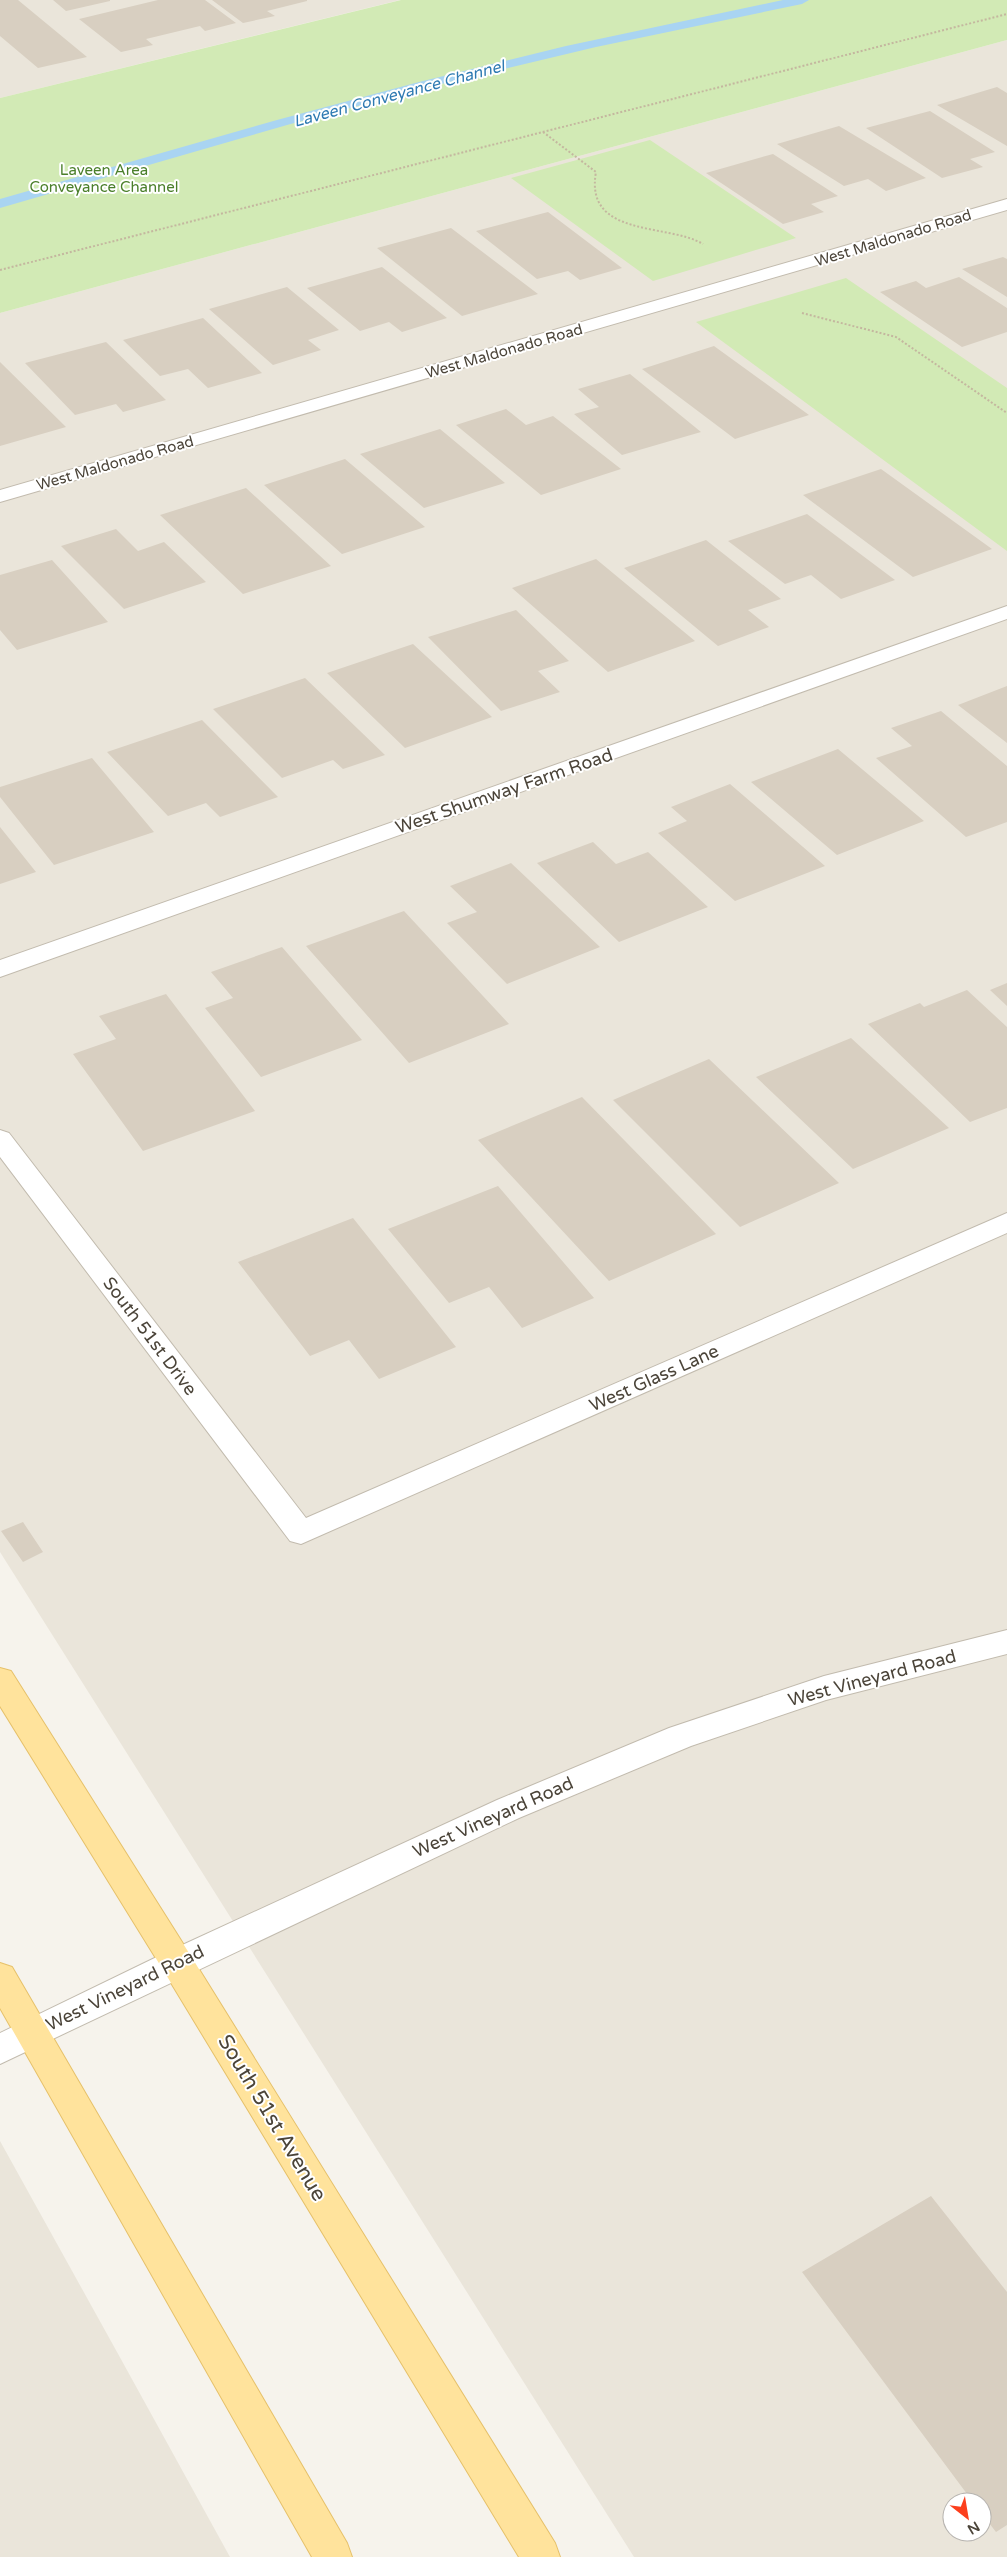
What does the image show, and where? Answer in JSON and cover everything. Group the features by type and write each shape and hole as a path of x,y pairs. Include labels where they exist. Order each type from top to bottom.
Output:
{"main road":[{"name":"South 51st Avenue","path":"0,1680 177,1962 541,2557"},
{"path":"0,1978 333,2557"}],"street":[{"name":"West Maldonado Road","path":"0,496 1007,204"},
{"name":"West Shumway Farm Road","path":"0,969 1007,612"},
{"name":"South 51st Drive","path":"0,1139 301,1533"},
{"name":"West Glass Lane","path":"301,1533 1007,1222"},
{"name":"West Vineyard Road","path":"0,2049 177,1962 508,1809 680,1737 824,1688 1007,1642"}],"path":[{"path":"0,270 1007,14"}],"shaded area":[{"path":"0,0 400,0 0,98"},
{"path":"1007,40 1007,2557 634,2557 0,1552 0,313"},
{"path":"0,2141 117,2352 230,2557 0,2557"}],"green space":[{"name":"Laveen Area Conveyance Channel","path":"401,0 1007,0 1007,40 0,313 0,98"},
{"path":"650,140 796,238 653,281 511,178"},
{"path":"846,278 1007,388 1007,551 696,322"}],"building":[{"path":"0,0 18,0 87,57 38,68 0,36"},
{"path":"53,0 110,0 110,1 66,11"},
{"path":"158,0 205,0 236,23 205,31 200,26 146,39 153,45 121,52 79,19"},
{"path":"212,0 307,1 267,11 275,16 243,23"},
{"path":"997,87 1007,93 1007,146 937,105"},
{"path":"930,111 995,152 970,159 983,167 942,178 866,128"},
{"path":"839,126 926,178 886,191 868,179 844,186 777,144"},
{"path":"773,154 838,196 811,204 824,212 783,224 706,173"},
{"path":"548,212 622,268 580,280 568,271 537,279 476,231"},
{"path":"451,228 538,294 462,316 377,248"},
{"path":"1003,257 1007,259 1007,297 962,269"},
{"path":"382,267 447,318 402,332 389,322 360,331 307,288"},
{"path":"959,277 1007,308 1007,332 962,347 880,292 916,281 926,288"},
{"path":"287,287 339,330 308,340 321,350 273,365 209,309"},
{"path":"203,318 262,373 208,388 188,369 160,376 123,340"},
{"path":"106,342 166,400 123,412 116,404 75,415 25,363"},
{"path":"714,346 809,415 735,439 642,369"},
{"path":"0,362 66,427 0,446"},
{"path":"630,374 701,432 622,455 574,414 599,407 578,389"},
{"path":"506,409 526,425 553,416 621,469 541,495 456,425"},
{"path":"440,429 505,483 424,508 360,454"},
{"path":"345,459 425,527 342,554 264,485"},
{"path":"881,469 992,549 913,577 803,495"},
{"path":"246,488 331,566 243,594 160,515"},
{"path":"807,514 895,580 841,599 811,575 785,584 728,541"},
{"path":"116,529 138,551 164,542 206,582 124,609 61,546"},
{"path":"706,540 781,599 748,610 769,627 718,646 624,568"},
{"path":"596,559 695,641 608,672 512,588"},
{"path":"52,560 108,622 17,650 0,630 0,575"},
{"path":"516,610 569,661 538,671 560,692 501,711 428,637"},
{"path":"413,644 492,717 405,748 327,673"},
{"path":"305,678 385,755 343,769 333,760 282,778 213,709"},
{"path":"1007,686 1007,743 958,705"},
{"path":"941,711 1007,766 1007,822 966,837 876,758 912,746 891,728"},
{"path":"202,720 278,797 220,817 206,803 168,816 107,752"},
{"path":"838,749 924,821 837,855 751,782"},
{"path":"92,758 154,832 54,865 0,797 0,787"},
{"path":"730,784 825,866 735,901 658,833 687,821 671,807"},
{"path":"0,827 36,872 0,884"},
{"path":"593,842 616,864 648,852 708,907 619,942 537,863"},
{"path":"511,863 600,947 507,984 447,923 477,912 450,886"},
{"path":"404,911 509,1024 409,1063 306,946"},
{"path":"282,947 362,1040 261,1077 205,1008 233,998 211,972"},
{"path":"1007,983 1007,1006 990,990"},
{"path":"967,990 1007,1027 1007,1108 970,1122 868,1024 920,1003 924,1007"},
{"path":"166,994 255,1111 143,1151 73,1054 116,1039 99,1016"},
{"path":"851,1038 949,1128 853,1169 756,1077"},
{"path":"709,1059 839,1183 740,1227 613,1100"},
{"path":"582,1097 716,1234 609,1281 478,1140"},
{"path":"498,1186 594,1298 522,1328 489,1287 449,1303 388,1229"},
{"path":"353,1218 456,1347 379,1379 349,1340 310,1356 238,1262"},
{"path":"23,1522 43,1552 23,1562 1,1531"},
{"path":"931,2196 1007,2292 1007,2525 996,2532 992,2527 992,2492 966,2492 802,2272"}],"waterway":[{"name":"Laveen Conveyance Channel","path":"0,204 211,142 424,84 596,43 802,0"}]}
